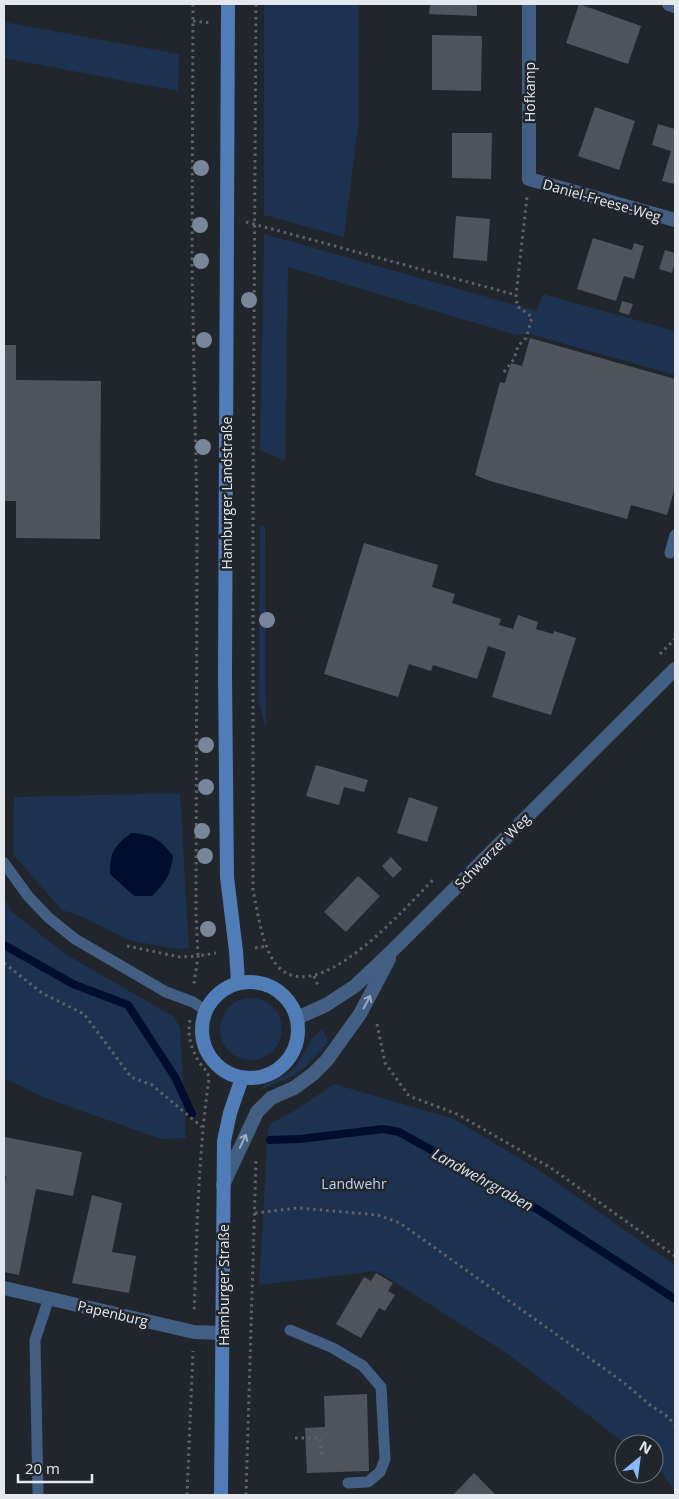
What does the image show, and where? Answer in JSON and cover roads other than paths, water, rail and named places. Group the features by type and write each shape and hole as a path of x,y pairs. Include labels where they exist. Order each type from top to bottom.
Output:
{"main road":[{"name":"Hamburger Landstraße","path":"228,4 225,674 227,877 238,982"},
{"path":"253,981 268,984 281,992 291,1004 297,1018 297,1042 286,1063 273,1072 258,1078 242,1078 222,1069 210,1058 203,1043 201,1026 205,1010 213,998 224,988 238,982 253,981"},
{"name":"Hamburger Straße","path":"221,1495 223,1186 226,1132 230,1113 242,1078"}],"street":[{"name":"Hofkamp","path":"529,4 529,179"},
{"path":"669,4 675,6"},
{"name":"Daniel-Freese-Weg","path":"529,179 675,220"},
{"name":"Schwarzer Weg","path":"297,1018 326,1005 355,986 675,669"},
{"path":"223,1186 257,1112 272,1098 294,1088 314,1074 327,1060 360,1014 394,949"},
{"name":"Papenburg","path":"4,1288 194,1332 222,1333"}],"lane":[{"path":"670,553 675,535"},
{"path":"4,863 28,896 49,918 75,939 166,992 193,1002 205,1010"},
{"path":"38,1495 35,1340 49,1298"},
{"path":"290,1330 333,1348 363,1366 382,1387 385,1459 380,1472 368,1482 348,1483"}],"waterway":[{"name":"Landwehrgraben","path":"4,945 73,984 128,1005 175,1077 192,1114"},
{"name":"Landwehrgraben","path":"270,1140 300,1139 383,1129 399,1132 537,1209 675,1299"}],"park label":[{"name":"Landwehr","path":"354,1183"}]}
